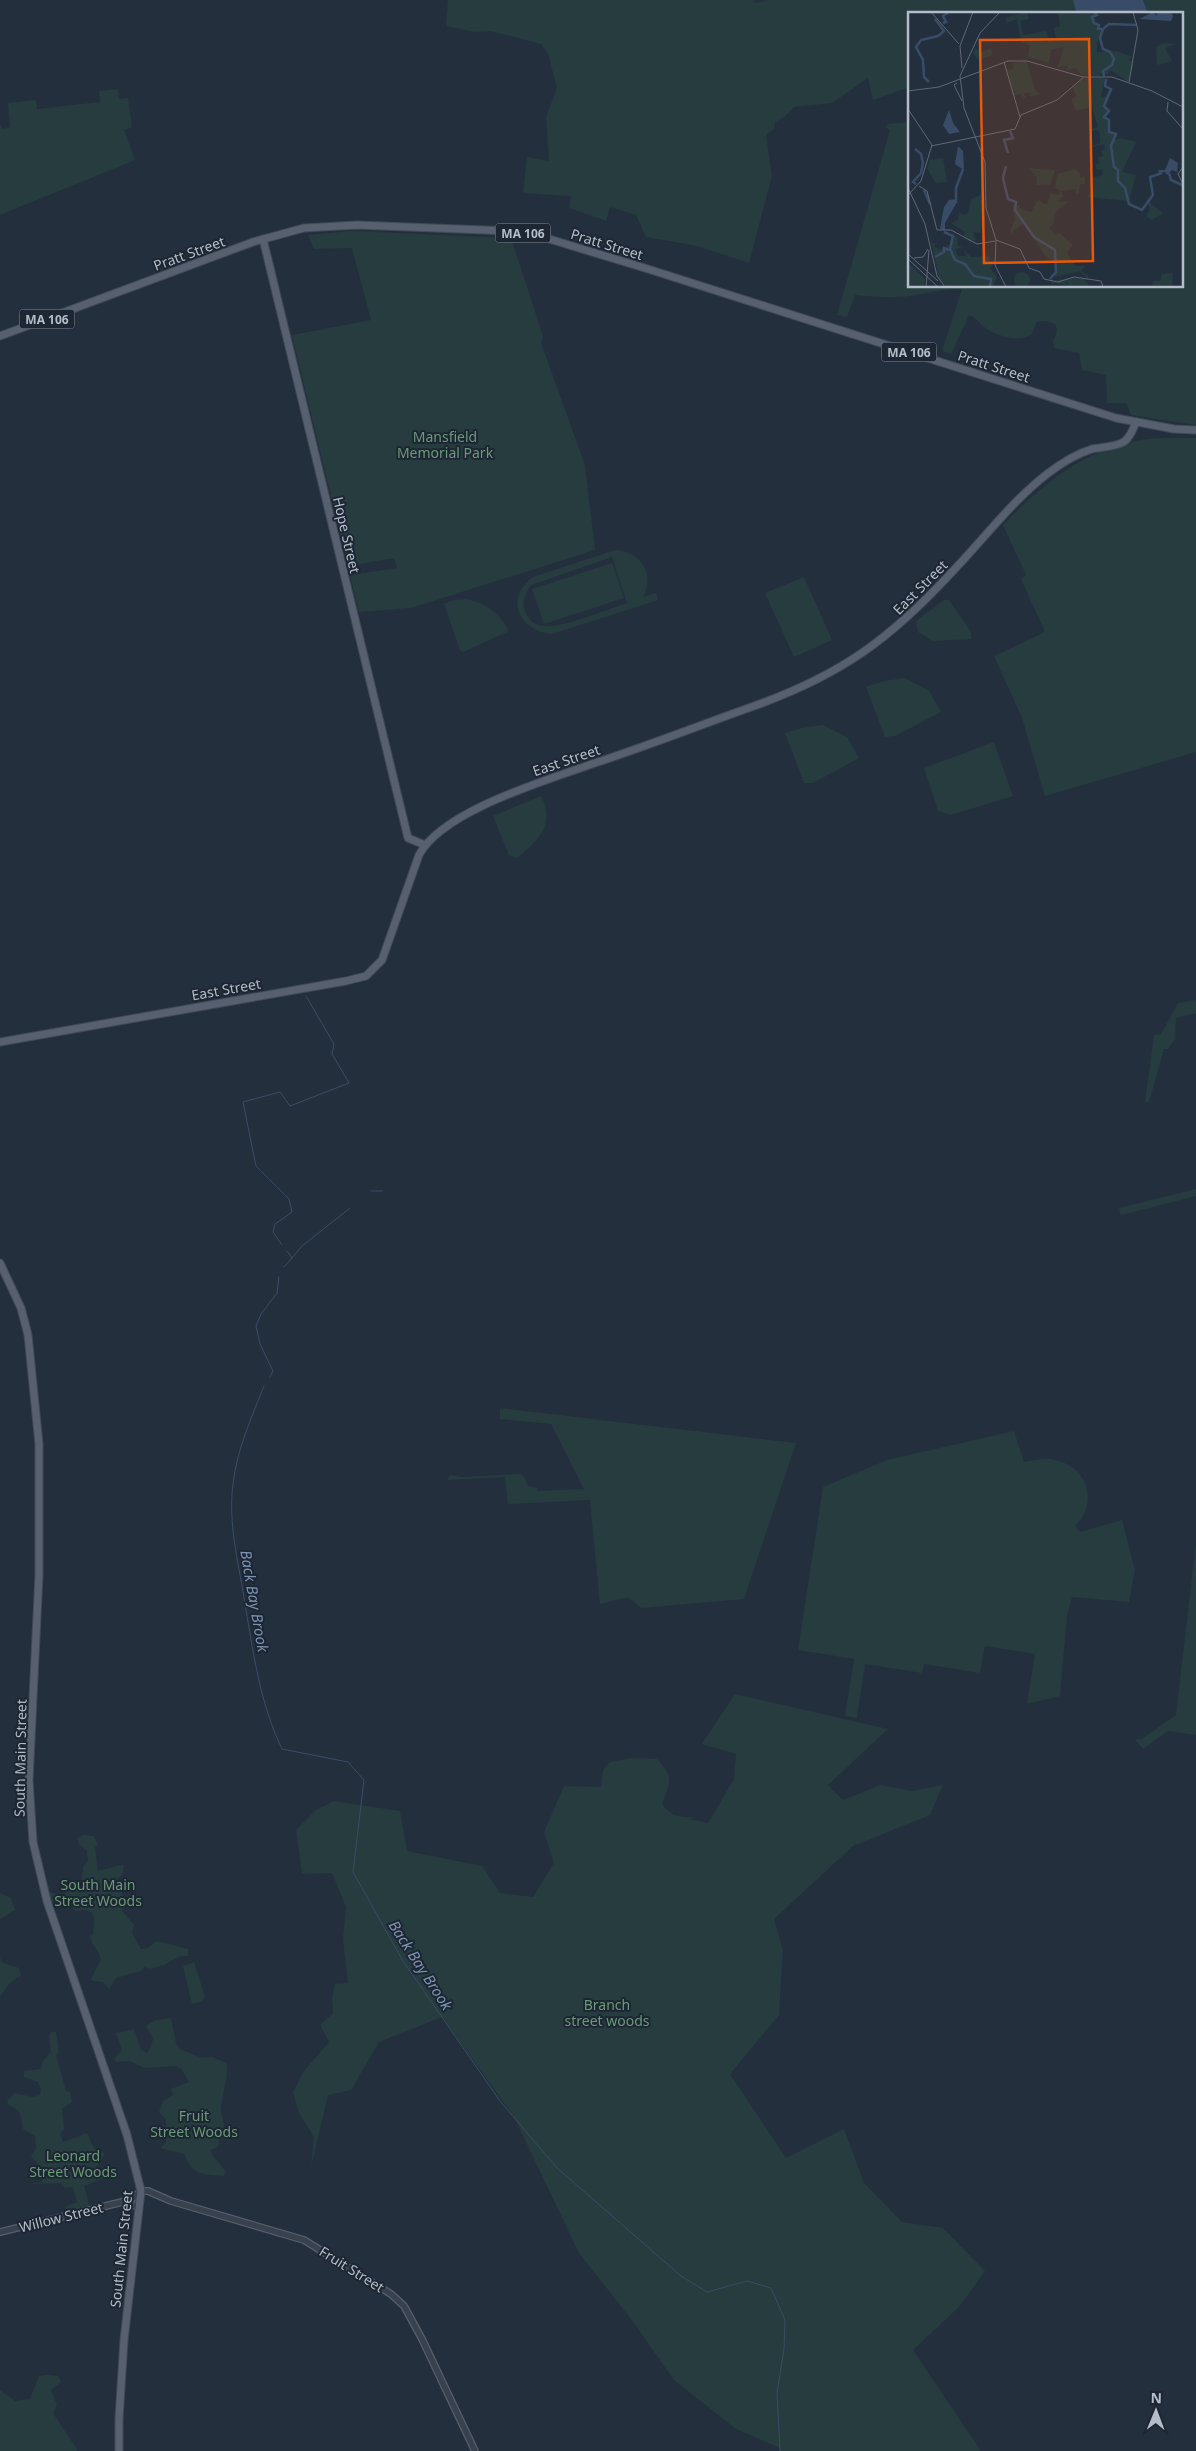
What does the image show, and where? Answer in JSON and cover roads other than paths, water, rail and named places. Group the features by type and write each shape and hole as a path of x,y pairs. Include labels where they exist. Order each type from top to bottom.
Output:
{"main road":[{"name":"Pratt Street","path":"0,336 263,239 304,228 337,226 493,230 528,234 640,267 1116,418 1174,429 1196,430"},
{"name":"Hope Street","path":"263,239 408,838 425,845"},
{"name":"East Street","path":"0,1042 366,976 378,966 385,953 407,884 425,845 437,833 460,818 525,788 760,704 813,682 843,666 877,643 908,618 997,523 1047,474 1064,462 1090,450 1123,442 1131,434 1136,422"},
{"name":"South Main Street","path":"0,1263 20,1308 28,1335 39,1444 39,1575 29,1780 33,1842 47,1901 129,2143 141,2191 124,2340 119,2451"}],"street":[{"path":"122,2202 141,2191"},
{"name":"Fruit Street","path":"141,2191 304,2240 391,2294 404,2306 422,2339 475,2451"},
{"path":"122,2202 139,2207"},
{"name":"Willow Street","path":"0,2232 122,2202"}],"water":[{"path":"1073,0 1143,0 1147,12 1076,12"}],"waterway":[{"name":"Back Bay Brook","path":"282,1245 273,1232 275,1224 292,1212 289,1199 256,1166 243,1102 280,1092 290,1106 349,1083 332,1054 334,1044 306,996"},
{"path":"371,1191 382,1191"},
{"path":"292,1258 302,1246 350,1208"},
{"name":"Back Bay Brook","path":"284,1267 292,1258 287,1251"},
{"name":"Back Bay Brook","path":"270,1377 273,1371 260,1344 256,1326 261,1314 277,1293 279,1277"},
{"name":"Back Bay Brook","path":"264,1386 245,1434 238,1459 233,1484 232,1513 250,1637 262,1694 282,1749 348,1762 364,1780 353,1872 403,1961 500,2101 556,2167 681,2276 707,2292 747,2281 771,2288 785,2320 784,2349 777,2393 780,2451"}],"park label":[{"name":"Mansfield Memorial Park","path":"445,444"},
{"name":"South Main Street Woods","path":"98,1892"},
{"name":"Branch street woods","path":"607,2012"},
{"name":"Fruit Street Woods","path":"194,2124"},
{"name":"Leonard Street Woods","path":"73,2164"}]}
